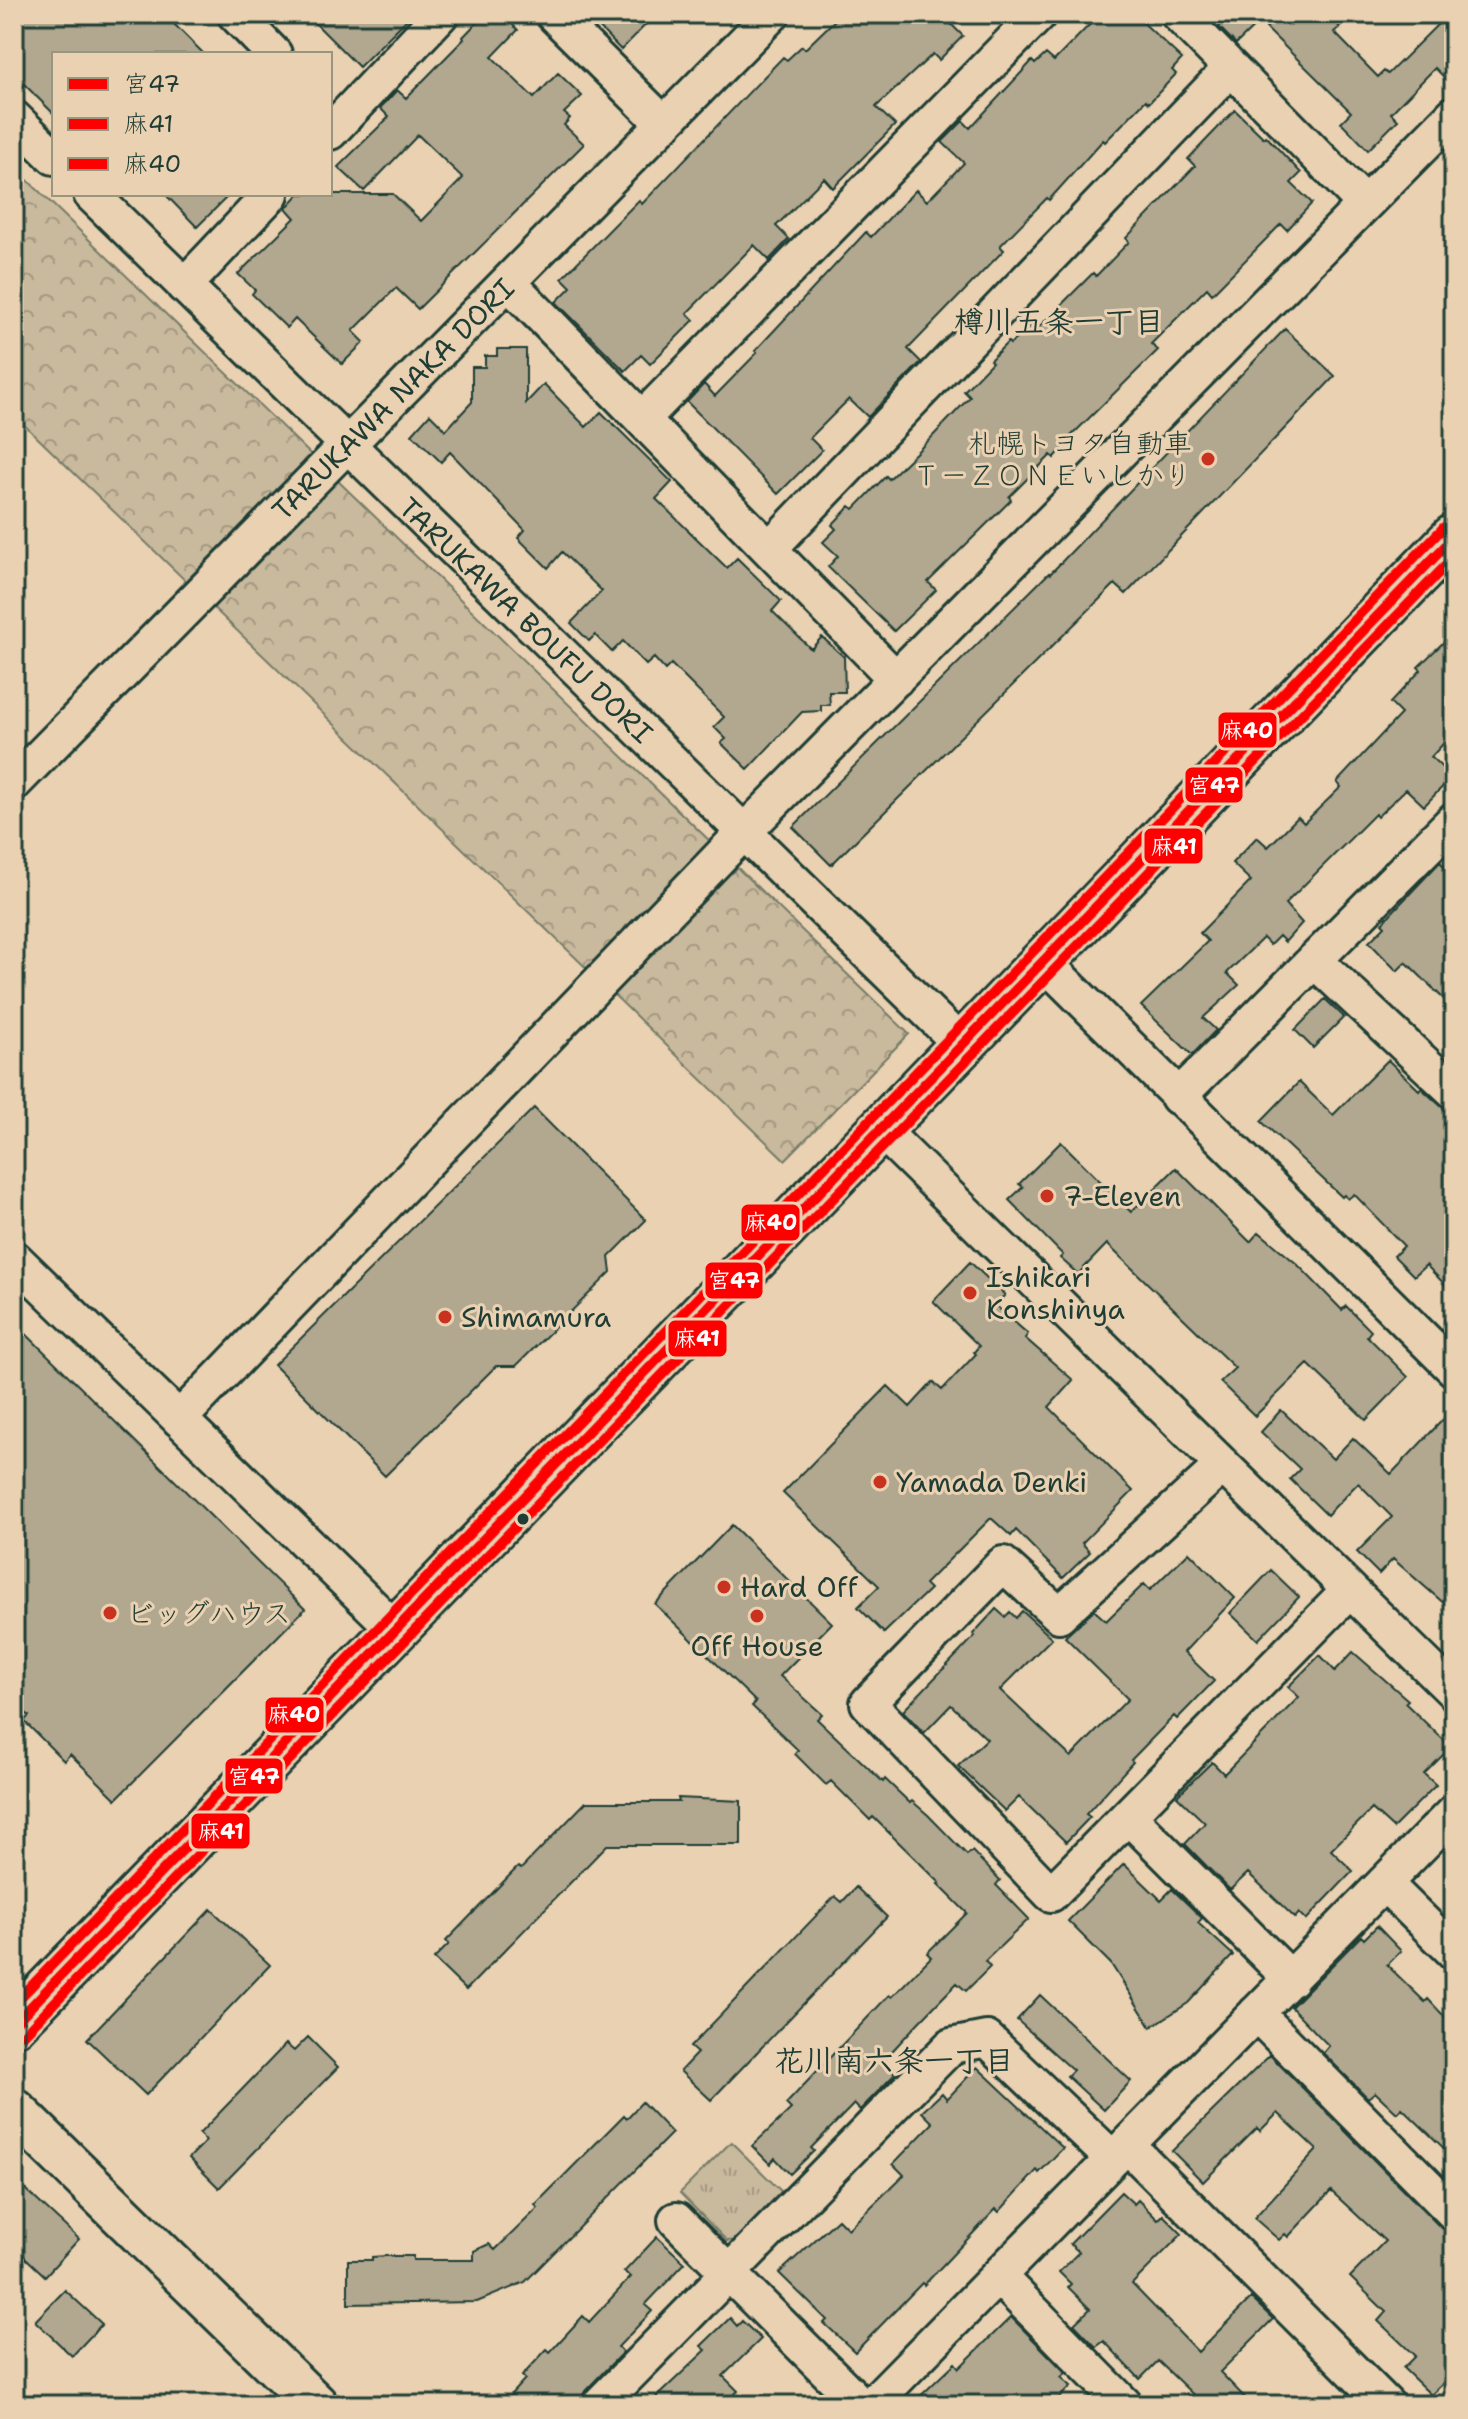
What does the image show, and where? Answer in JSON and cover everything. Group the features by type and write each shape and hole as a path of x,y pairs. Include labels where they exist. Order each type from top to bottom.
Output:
{"main road":[{"path":"14,2024 1454,537"}],"street":[{"path":"235,14 272,52"},
{"path":"333,121 441,14"},
{"path":"553,14 664,124"},
{"name":"TARUKAWA NAKA DORI","path":"14,783 772,14"},
{"path":"642,419 1039,14"},
{"path":"1178,14 1365,204"},
{"path":"769,549 1231,68"},
{"path":"179,1419 744,832 1454,114"},
{"path":"14,118 52,155"},
{"name":"TARUKAWA BOUFU DORI","path":"93,196 962,1045"},
{"path":"184,286 269,196"},
{"path":"508,282 896,679"},
{"path":"1178,1097 1454,820"},
{"path":"1314,960 1454,1091"},
{"path":"1044,962 1454,1369"},
{"path":"880,1129 1454,1692"},
{"path":"14,1258 396,1630"},
{"path":"1223,1465 1059,1615 1003,1564 868,1703 1051,1894 1350,1590"},
{"path":"871,2405 1454,1812"},
{"path":"1128,1816 1291,1979"},
{"path":"1384,1883 1454,1952"},
{"path":"1256,2013 1454,2213"},
{"path":"599,2405 951,2046 987,2039 1120,2152 1387,2405"},
{"path":"14,2110 316,2405"},
{"path":"676,2220 861,2405"},
{"path":"998,2276 1125,2405"}],"green space":[{"path":"14,167 909,1034 785,1160 14,415"},
{"path":"731,2142 786,2196 740,2240 727,2241 680,2193"}],"building":[{"path":"14,14 164,14 202,52 52,52 52,112 14,74"},
{"path":"306,14 412,14 359,67"},
{"path":"485,14 502,14 518,30 492,57 534,98 558,73 582,96 564,113 570,118 564,125 584,144 418,309 396,288 353,331 364,342 342,364 295,319 287,328 252,294 255,290 238,274 295,218 286,208 297,196 393,194 421,221 463,178 418,135 364,191 338,167 389,117 380,108 397,90 406,98"},
{"path":"586,14 656,14 621,50"},
{"path":"841,14 941,14 963,36 939,60 933,54 876,107 895,125 833,188 824,178 776,226 789,239 769,260 754,245 687,313 694,320 650,364 641,355 625,371 556,302 571,287 562,278 639,200 642,204 783,57 787,60 802,46 805,49"},
{"path":"1100,14 1134,14 1182,59 1172,70 1176,74 1149,103 1146,100 1105,142 1103,140 1049,200 1047,198 1000,246 1004,250 908,349 921,362 868,417 849,399 810,438 822,450 778,494 687,402 704,384 715,396 866,232 871,237 916,190 927,201 964,163 942,142 963,121 970,128 1032,61 1035,64 1046,54 1054,61"},
{"path":"1232,14 1267,14 1236,44 1219,27"},
{"path":"1280,14 1327,14 1340,27 1334,32 1378,77 1384,71 1388,74 1448,14 1454,14 1454,87 1435,68 1391,113 1398,120 1368,150 1341,122 1351,112 1266,28"},
{"path":"1235,110 1264,138 1266,136 1301,173 1291,183 1312,203 1287,230 1281,224 1212,294 1207,288 1151,344 1158,350 928,582 936,590 894,631 828,567 838,556 823,542 836,529 832,525 850,506 854,509 886,476 889,479 929,440 970,397 964,391 1008,342 1010,344 1032,324 1037,329 1093,273 1096,276 1129,242 1126,238 1195,166 1188,159"},
{"path":"167,196 228,196 197,227"},
{"path":"1285,329 1335,376 1126,594 1115,584 831,865 793,827 1050,574"},
{"path":"497,349 526,349 526,403 544,384 586,427 601,412 672,482 656,499 727,568 737,558 781,601 772,611 811,649 822,637 844,657 845,692 829,692 830,705 821,705 821,711 802,712 748,769 721,743 726,739 714,727 724,717 671,664 665,670 654,658 646,665 623,641 612,652 595,635 589,641 571,623 602,591 562,552 548,568 518,538 525,530 450,452 441,462 412,434 430,414 446,430 472,402 472,367 485,367 485,356 497,356"},
{"path":"1454,632 1454,732 1431,757 1452,777 1424,806 1406,789 1377,817 1375,814 1285,904 1302,923 1285,942 1279,936 1270,945 1263,938 1227,973 1239,985 1203,1018 1216,1030 1192,1055 1141,1006 1208,941 1200,933 1251,881 1232,863 1257,837 1268,847 1298,817 1304,823 1341,787 1337,782 1401,714 1390,703 1421,670 1418,667"},
{"path":"1440,862 1454,876 1454,1009 1406,962 1397,971 1369,942 1385,926 1382,923"},
{"path":"1325,999 1344,1017 1313,1048 1295,1030"},
{"path":"1388,1060 1454,1118 1454,1294 1426,1265 1414,1276 1394,1256 1404,1246 1354,1194 1348,1199 1344,1195 1342,1197 1261,1121 1299,1082 1333,1115"},
{"name":"Shimamura","path":"534,1108 646,1220 609,1257 611,1272 516,1366 496,1366 385,1476 274,1365"},
{"path":"1061,1142 1131,1212 1176,1168 1250,1242 1259,1232 1297,1264 1342,1310 1346,1306 1371,1331 1367,1336 1408,1377 1366,1420 1308,1364 1255,1416 1220,1382 1235,1368 1107,1244 1078,1274 1009,1200 1023,1187 1019,1184"},
{"path":"970,1262 1005,1295 995,1305 1028,1334 1025,1338 1073,1380 1049,1407 1133,1491 1082,1543 1090,1552 1063,1578 1016,1530 1011,1536 991,1518 925,1584 930,1589 884,1633 858,1607 879,1586 783,1493 888,1386 910,1407 933,1382 942,1390 976,1354 974,1352 979,1346 933,1301"},
{"path":"14,1322 305,1609 116,1799 70,1754 64,1761 24,1721 29,1716 14,1701"},
{"path":"1454,1408 1454,1612 1393,1559 1379,1574 1357,1552 1392,1517 1358,1483 1327,1515 1290,1479 1300,1469 1261,1432 1281,1410 1333,1459 1353,1438 1391,1474"},
{"path":"732,1525 832,1623 780,1676 822,1714 817,1719 883,1782 885,1779 910,1803 912,1801 967,1855 972,1851 1000,1880 996,1885 1029,1919 985,1961 990,1967 966,1991 957,1983 918,2023 882,2062 895,2074 860,2110 854,2104 790,2174 775,2158 770,2164 752,2146 791,2109 786,2104 889,1995 892,1997 931,1957 927,1953 967,1913 873,1817 870,1820 831,1781 826,1785 795,1754 798,1750 752,1706 756,1702 655,1604"},
{"path":"1189,1552 1235,1598 1184,1652 1214,1681 1131,1760 1133,1762 1086,1814 1090,1817 1066,1842 1019,1797 1005,1811 958,1766 987,1739 951,1705 924,1733 903,1711 975,1636 973,1634 996,1609 1005,1617 1010,1612 1016,1618 1022,1611 1052,1638 1000,1690 1071,1757 1128,1699 1065,1637 1094,1610 1106,1621 1144,1584 1150,1590"},
{"path":"1271,1570 1299,1597 1258,1640 1230,1613"},
{"path":"1353,1652 1408,1700 1405,1703 1451,1747 1424,1774 1436,1785 1393,1828 1372,1809 1331,1850 1353,1871 1306,1920 1299,1913 1295,1918 1248,1873 1230,1890 1185,1844 1205,1823 1177,1796 1212,1762 1224,1774 1299,1697 1288,1687 1320,1655 1335,1671"},
{"path":"678,1798 741,1801 741,1845 607,1845 466,1990 434,1959 449,1944 446,1941 586,1802 679,1802"},
{"path":"1124,1864 1161,1900 1172,1889 1202,1918 1198,1923 1233,1955 1188,2003 1151,2027 1111,1964 1068,1921"},
{"path":"856,1887 887,1917 711,2100 680,2071 697,2053 690,2047 835,1896 842,1902"},
{"path":"211,1909 270,1965 146,2095 87,2039"},
{"path":"1377,1926 1401,1951 1387,1965 1425,2002 1428,1999 1454,2027 1454,2158 1402,2108 1397,2113 1375,2092 1368,2098 1323,2053 1329,2046 1291,2007 1361,1936 1364,1939"},
{"path":"1040,1995 1131,2081 1104,2110 1067,2076 1073,2070 1017,2020"},
{"path":"308,2037 338,2067 219,2188 189,2158 206,2141 199,2134 286,2044 294,2051"},
{"path":"1270,2055 1440,2227 1454,2235 1454,2373 1431,2395 1403,2368 1415,2356 1378,2321 1386,2312 1350,2277 1385,2241 1331,2191 1288,2237 1285,2234 1279,2240 1254,2218 1317,2150 1278,2113 1260,2131 1257,2128 1203,2182 1172,2151"},
{"path":"977,2067 1063,2148 1039,2173 1037,2170 999,2212 996,2209 855,2352 779,2273 838,2219 848,2229 904,2175 893,2164 933,2123 922,2112 942,2093 947,2099"},
{"path":"642,2102 672,2133 525,2282 477,2302 348,2304 348,2260 413,2256 413,2260 474,2260 474,2251 489,2244 495,2250 624,2115 627,2118"},
{"path":"14,2179 79,2239 45,2276 14,2247"},
{"path":"1121,2192 1134,2204 1138,2200 1158,2220 1163,2215 1182,2234 1132,2284 1198,2352 1251,2298 1273,2319 1220,2372 1252,2405 1204,2405 1158,2361 1140,2379 1104,2341 1096,2347 1074,2324 1090,2309 1068,2287 1071,2284 1059,2272 1079,2252 1070,2244"},
{"path":"657,2237 685,2263 645,2305 652,2311 618,2347 623,2352 585,2391 579,2405 501,2405 547,2349 550,2352 583,2316 589,2322 631,2277 624,2272"},
{"path":"65,2290 102,2324 72,2356 35,2321"},
{"path":"1011,2317 1066,2373 1061,2377 1071,2386 1052,2405 911,2405 955,2363 959,2368"},
{"path":"730,2318 737,2326 742,2321 761,2339 723,2376 738,2391 723,2405 648,2405 706,2350 701,2346"}],"transit line":[{"name":"麻40","path":"14,2004 1444,527"},
{"name":"宮47","path":"14,2024 1454,537"},
{"name":"麻41","path":"24,2034 1454,557"}],"place":[{"name":"札幌トヨタ自動車 Ｔ－ＺＯＮＥいしかり","path":"1208,459"},
{"name":"7-Eleven","path":"1047,1196"},
{"name":"Ishikari Konshinya","path":"970,1293"},
{"name":"Shimamura","path":"445,1317"},
{"name":"Yamada Denki","path":"880,1482"},
{"name":"Hard Off","path":"724,1587"},
{"name":"ビッグハウス","path":"110,1613"},
{"name":"Off House","path":"757,1616"}],"district":[{"name":"樽川五条一丁目","path":"1059,322"},
{"name":"花川南六条一丁目","path":"894,2061"}]}
